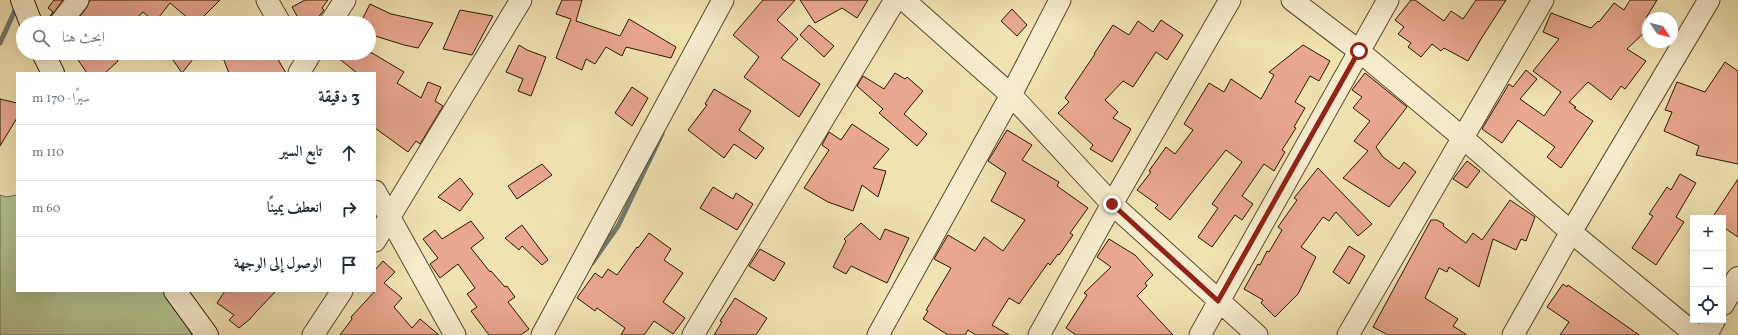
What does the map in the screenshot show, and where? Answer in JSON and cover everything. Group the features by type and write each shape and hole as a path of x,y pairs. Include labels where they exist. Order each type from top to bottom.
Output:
{"main road":[{"path":"22,0 28,16"},
{"path":"46,60 52,72"},
{"path":"1726,299 1738,278"},
{"path":"176,292 207,335"},
{"path":"1706,335 1712,323"}],"street":[{"path":"65,16 78,0"},
{"path":"267,0 276,16"},
{"path":"335,16 345,0"},
{"path":"376,239 521,0"},
{"path":"542,335 723,0"},
{"path":"692,335 895,0"},
{"path":"904,0 1011,95 1112,204 1257,335"},
{"path":"878,335 1011,95 1060,0"},
{"path":"1039,335 1112,204 1230,0"},
{"path":"1292,0 1359,51 1463,138 1571,232 1696,335"},
{"path":"1200,335 1388,0"},
{"path":"1348,335 1543,0"},
{"path":"1513,335 1571,232 1708,0"},
{"path":"376,193 455,335"},
{"path":"313,335 341,292"}],"green space":[{"path":"0,195 6,197 16,195 16,292 165,292 192,335 0,335"}],"building":[{"path":"54,0 63,0 51,16 53,12 48,8"},
{"path":"90,0 220,0 204,16 186,16 170,3 160,16 148,16 143,12 139,16 80,16"},
{"path":"305,0 328,0 322,8 324,10 319,16 297,16 292,7"},
{"path":"562,0 582,0 576,21 620,36 629,19 676,47 671,58 626,47 622,56 606,47 595,64 586,59 582,70 556,58 571,19 556,14"},
{"path":"763,0 795,0 777,20 798,39 781,58 820,84 799,117 744,77 759,57 733,35"},
{"path":"800,0 868,0 857,18 842,8 815,23"},
{"path":"1411,0 1415,0 1444,21 1451,11 1463,19 1476,0 1506,0 1468,61 1444,48 1441,51 1432,44 1421,57 1408,47 1411,43 1398,34 1404,27 1395,20"},
{"path":"1630,0 1657,0 1650,12 1642,12 1642,35 1627,49 1646,61 1625,89 1621,86 1611,100 1588,82 1569,102 1576,107 1574,108 1593,121 1561,168 1547,157 1555,147 1518,120 1502,143 1482,129 1509,84 1513,87 1526,70 1537,79 1520,99 1544,116 1561,92 1533,71 1559,39 1543,32 1551,13 1591,28 1598,21 1599,22 1614,3 1624,10"},
{"path":"370,4 391,14 433,23 418,48 376,36 376,16 364,16"},
{"path":"1012,9 1027,25 1017,36 1001,21"},
{"path":"460,10 493,16 472,55 443,49"},
{"path":"1161,20 1183,35 1167,60 1156,52 1133,87 1123,81 1105,100 1118,112 1113,118 1131,129 1112,162 1090,149 1093,145 1058,113 1069,102 1065,98 1113,25 1129,35 1138,21 1153,32"},
{"path":"809,25 834,46 824,57 800,35"},
{"path":"519,45 527,50 546,57 531,96 518,91 523,79 506,72"},
{"path":"1303,45 1330,61 1319,81 1310,76 1295,102 1305,108 1294,127 1296,128 1282,150 1285,152 1274,171 1264,164 1242,196 1253,204 1242,220 1235,215 1212,247 1198,237 1218,208 1212,204 1242,162 1226,150 1170,220 1155,208 1158,205 1137,190 1151,172 1149,171 1166,147 1175,154 1193,130 1184,124 1209,83 1224,92 1231,79 1261,99 1274,75 1269,72"},
{"path":"376,55 404,72 397,83 421,98 428,82 441,87 435,101 443,106 420,144 416,141 408,152 376,129 376,72 356,72 341,60 376,60"},
{"path":"78,60 118,61 106,72 86,72"},
{"path":"173,60 192,60 183,72"},
{"path":"224,60 278,60 285,72 229,72"},
{"path":"1725,62 1738,71 1738,164 1696,155 1699,146 1664,131 1672,112 1665,110 1677,82 1705,92"},
{"path":"895,73 905,79 907,77 923,91 904,114 927,134 917,146 879,113 883,109 857,86 863,76 884,89"},
{"path":"1365,73 1407,107 1376,147 1383,157 1399,169 1404,162 1416,172 1389,207 1343,178 1368,151 1354,141 1370,121 1353,108 1362,97 1352,90"},
{"path":"632,87 648,98 632,126 615,113"},
{"path":"714,89 751,111 739,130 764,148 756,159 734,144 724,158 688,130 707,105 705,104"},
{"path":"0,99 16,103 16,120 0,146"},
{"path":"852,124 889,149 873,168 886,171 878,197 862,185 853,211 828,202 804,188 829,150 822,145 829,132 841,140"},
{"path":"1007,130 1032,145 1022,160 1059,182 1057,186 1088,208 1070,233 1073,235 1059,255 1058,254 1050,265 1048,263 1019,304 1009,298 992,325 1009,335 976,335 968,330 965,335 948,335 923,319 928,311 926,310 951,268 934,259 948,235 975,251 984,237 1003,251 1025,220 991,201 1006,173 988,161"},
{"path":"1467,161 1480,171 1467,188 1453,179"},
{"path":"542,164 552,175 517,199 508,186"},
{"path":"1318,168 1372,224 1358,236 1336,212 1329,221 1323,217 1301,247 1316,257 1298,294 1275,317 1261,303 1263,300 1244,289 1258,264 1260,265 1267,251 1269,252 1282,230 1278,227 1297,200 1294,198"},
{"path":"1680,174 1696,183 1676,217 1684,222 1656,265 1632,248 1653,216 1649,214 1667,187 1671,190"},
{"path":"460,178 473,194 460,211 438,197"},
{"path":"1738,179 1738,237 1726,229 1726,215 1714,215"},
{"path":"713,187 733,199 736,193 753,204 737,230 700,208"},
{"path":"1510,200 1535,217 1526,241 1521,239 1516,250 1493,239 1479,287 1449,267 1447,272 1439,268 1425,298 1458,319 1453,326 1467,335 1388,335 1373,327 1431,220 1437,220 1444,224 1443,226 1466,243 1473,233 1482,240"},
{"path":"471,221 484,238 471,248 490,272 491,271 505,287 507,286 515,297 508,302 529,329 521,335 489,335 471,311 477,307 467,294 475,288 458,264 440,278 430,264 438,258 423,239 435,230 442,239"},
{"path":"861,223 880,240 885,229 909,238 887,283 851,266 846,274 833,267 846,241 844,239"},
{"path":"522,225 548,260 542,265 522,246 519,250 505,238"},
{"path":"649,233 671,249 664,260 683,273 663,302 685,318 673,334 654,321 644,335 621,335 625,328 597,308 595,311 577,298 595,273 602,278 608,269 617,275"},
{"path":"1109,239 1135,255 1153,275 1145,283 1147,286 1137,296 1173,335 1076,335 1066,328 1087,295 1084,293 1111,267 1097,257"},
{"path":"1349,246 1365,256 1349,284 1333,272"},
{"path":"760,249 785,263 774,281 749,266"},
{"path":"383,261 395,272 384,283 402,298 394,307 412,328 420,319 439,335 340,335 352,319 351,317 374,292 376,292 376,269"},
{"path":"1563,284 1567,287 1568,285 1639,335 1560,335 1569,322 1547,307"},
{"path":"224,292 275,292 250,319 239,328 229,320 234,315 217,303"},
{"path":"735,298 767,318 756,335 714,335 722,322 720,321"}],"waterway":[{"path":"0,43 17,6"},
{"path":"592,263 618,226 662,134"}],"route":[{"path":"1112,204 1218,301 1359,51"}]}
